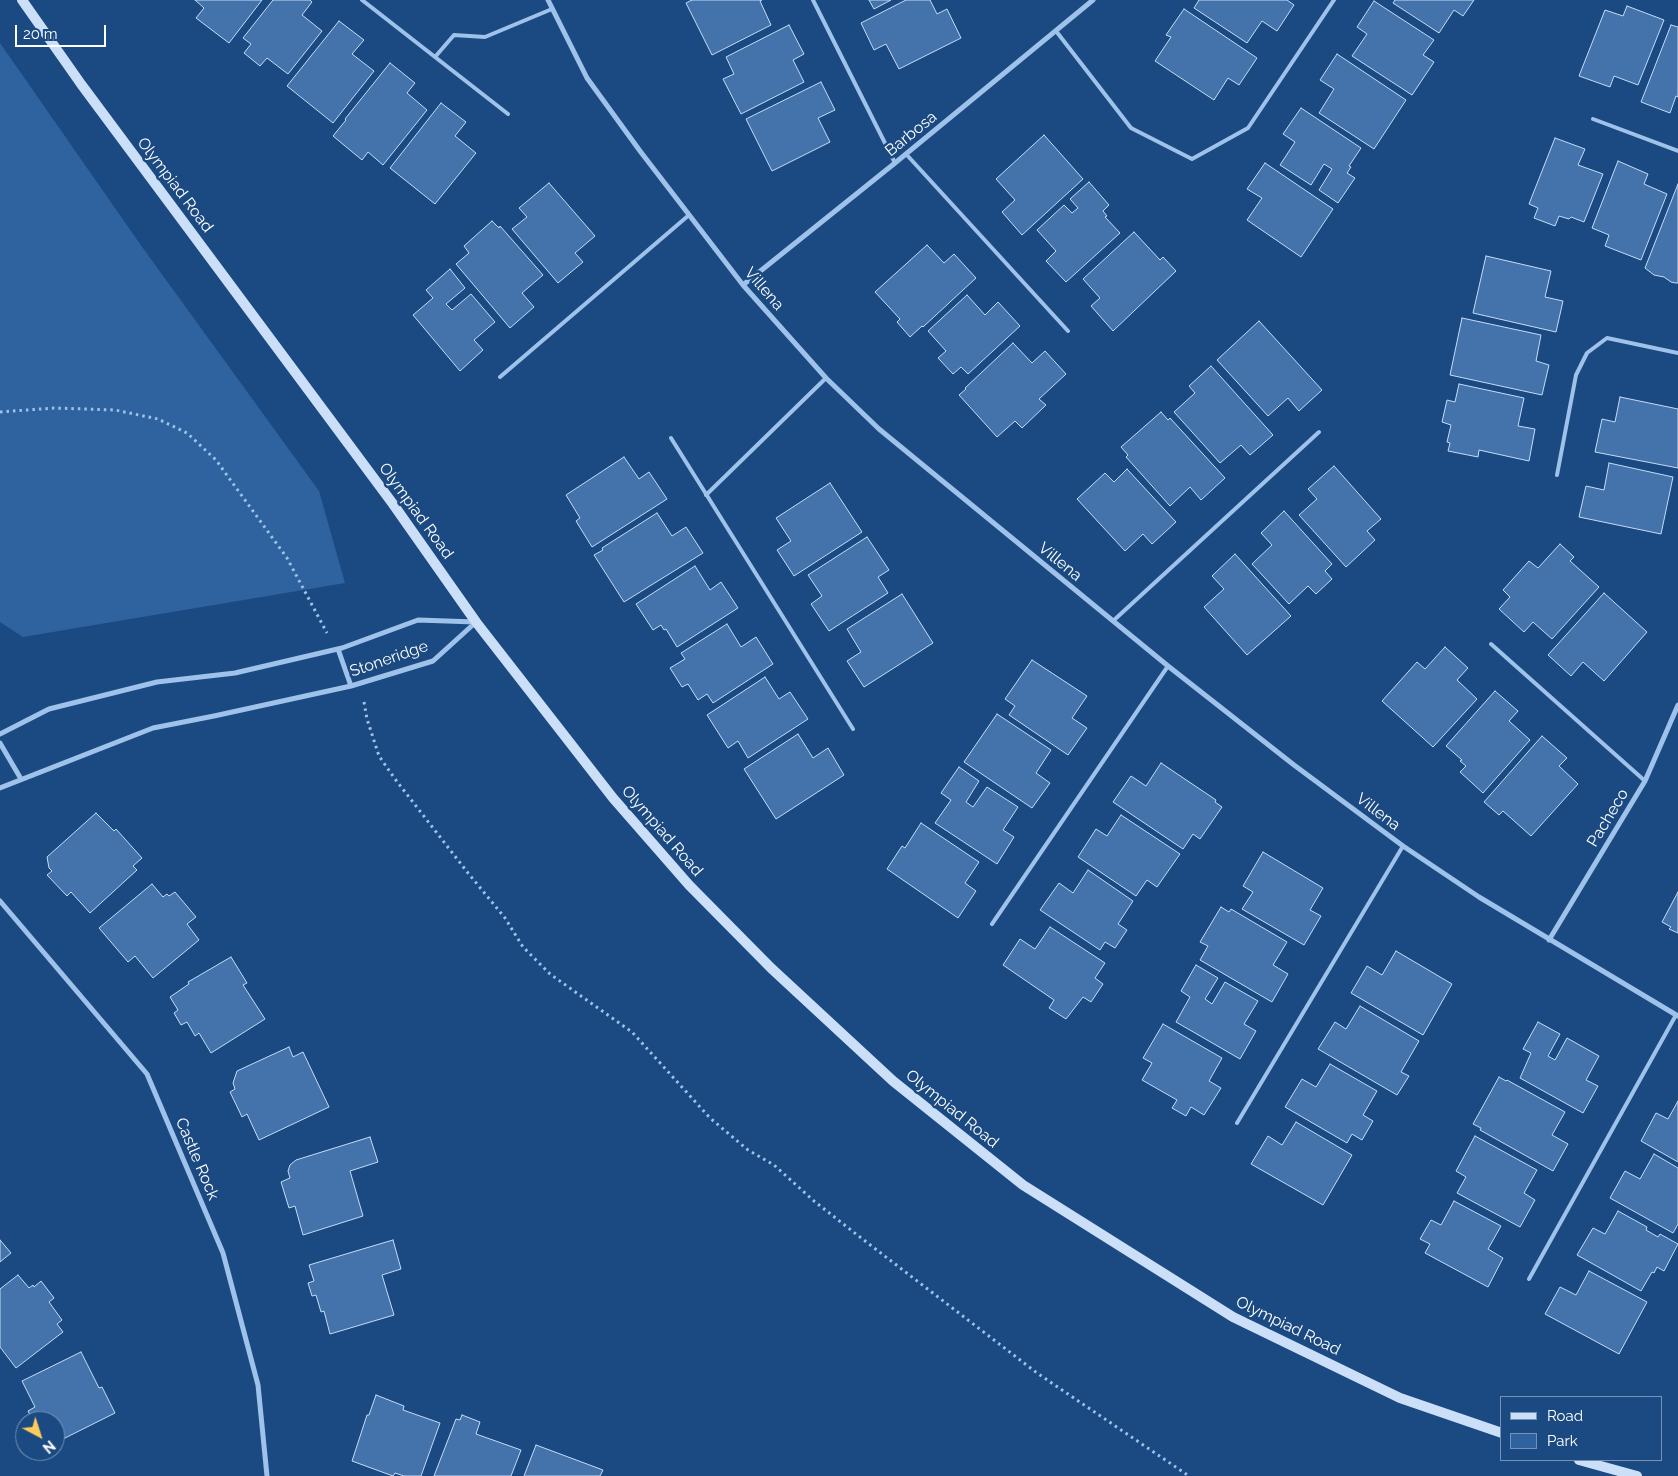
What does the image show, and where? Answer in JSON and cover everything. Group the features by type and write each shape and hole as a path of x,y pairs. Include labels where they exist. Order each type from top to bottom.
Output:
{"main road":[{"name":"Olympiad Road","path":"22,0 86,92 393,504 476,622 613,798 689,885 771,968 893,1081 1023,1185 1232,1317 1400,1398 1500,1432"},
{"path":"1583,1461 1637,1476"}],"street":[{"name":"Villena","path":"548,0 587,78 640,151 743,285 826,378 879,429 1168,666 1294,765 1403,846 1479,897 1677,1016"},
{"name":"Barbosa","path":"743,285 894,164 1093,0"},
{"name":"Stoneridge","path":"0,734 49,709 156,682 235,673 338,649 418,620 476,622"},
{"name":"Stoneridge","path":"0,788 153,728 351,686 433,661 476,622"},
{"path":"338,649 351,686"},
{"name":"Pacheco","path":"1549,940 1645,781 1678,705"},
{"path":"0,743 21,779"},
{"name":"Castle Rock","path":"0,901 147,1074 223,1253 258,1385 267,1476"}],"lane":[{"path":"362,0 508,114"},
{"path":"813,0 894,164"},
{"path":"1056,31 1132,128 1192,158 1248,128 1334,0"},
{"path":"435,57 454,35 485,37 552,10"},
{"path":"1593,119 1678,151"},
{"path":"906,154 1068,331"},
{"path":"500,378 689,214"},
{"path":"1557,475 1576,375 1587,353 1607,338 1678,353"},
{"path":"706,494 826,378"},
{"path":"1113,621 1318,432"},
{"path":"671,438 853,729"},
{"path":"1491,644 1645,781"},
{"path":"992,924 1168,666"},
{"path":"1237,1123 1403,846"},
{"path":"1530,1279 1677,1016"}],"path":[{"path":"0,412 54,408 115,410 158,419 187,433 216,460 287,558 323,627 338,649"},
{"path":"360,683 367,719 379,756 444,842 506,918 523,947 550,974 632,1032 710,1118 748,1150 774,1165 814,1201 1037,1373 1189,1476"}],"green space":[{"path":"0,43 140,244 319,491 345,583 23,637 0,622"}],"building":[{"path":"195,0 262,0 229,43 196,18 204,8"},
{"path":"273,0 310,0 312,2 302,15 322,31 288,74 267,58 260,66 244,53 251,44 243,38"},
{"path":"692,0 762,0 760,1 771,25 712,55 686,3"},
{"path":"869,0 891,0 874,9"},
{"path":"906,0 930,0 937,14 947,9 961,38 899,69 886,44 874,50 861,23"},
{"path":"1199,0 1287,0 1294,5 1277,31 1262,21 1247,43 1194,8"},
{"path":"1395,0 1474,0 1463,16 1454,10 1439,33 1393,3"},
{"path":"1374,1 1434,40 1423,55 1434,62 1412,95 1352,56 1367,34 1357,27"},
{"path":"1627,6 1664,20 1638,85 1614,76 1610,87 1579,76 1605,10 1623,16"},
{"path":"1184,9 1257,58 1239,85 1228,78 1214,100 1155,61 1171,37 1166,35"},
{"path":"339,21 364,40 352,54 374,71 333,123 287,86"},
{"path":"789,25 804,54 793,60 804,82 741,114 723,79 734,74 726,57"},
{"path":"1671,25 1678,27 1678,97 1676,96 1670,113 1641,102"},
{"path":"1337,54 1406,100 1374,149 1319,113 1334,89 1320,80"},
{"path":"390,63 415,83 407,93 427,110 383,165 368,152 362,160 333,136"},
{"path":"821,82 835,110 818,118 830,142 772,171 746,119"},
{"path":"441,103 466,122 455,136 476,153 435,204 390,168"},
{"path":"1301,108 1361,148 1349,166 1351,167 1347,173 1355,178 1338,203 1319,190 1332,169 1324,164 1311,185 1280,165 1295,142 1283,134"},
{"path":"1044,135 1083,179 1022,235 1002,212 1015,200 996,179"},
{"path":"1555,138 1585,149 1578,165 1603,174 1584,222 1571,217 1569,219 1559,216 1555,226 1534,218 1538,208 1529,204"},
{"path":"1618,161 1648,174 1644,184 1667,194 1641,260 1605,246 1609,235 1592,228"},
{"path":"1265,163 1333,209 1301,257 1247,220 1262,198 1247,189"},
{"path":"1089,182 1109,205 1103,211 1107,216 1105,217 1120,233 1066,282 1046,261 1056,251 1037,230 1064,205 1072,213 1078,208 1070,199"},
{"path":"549,183 595,236 575,253 583,262 558,283 512,229 527,217 519,208"},
{"path":"1678,184 1678,283 1676,283 1664,277 1654,275 1645,268"},
{"path":"492,221 499,228 500,226 543,275 522,293 534,307 510,328 456,264 469,253 464,246"},
{"path":"1134,232 1160,260 1163,257 1176,271 1113,331 1091,306 1100,298 1083,279"},
{"path":"927,245 944,263 954,254 976,278 910,337 897,322 900,319 875,292"},
{"path":"1486,256 1551,271 1545,297 1563,301 1556,332 1473,313"},
{"path":"450,269 465,288 446,304 452,310 471,294 495,322 474,340 483,350 460,371 413,315 433,298 426,290"},
{"path":"967,295 985,315 998,302 1020,326 968,374 961,367 953,374 938,358 946,351 928,331"},
{"path":"1462,318 1541,335 1536,361 1549,365 1542,395 1450,375"},
{"path":"1259,321 1322,390 1299,411 1288,398 1268,416 1217,360"},
{"path":"1013,343 1032,363 1045,351 1066,374 1039,399 1046,405 1022,428 1015,421 997,437 959,395"},
{"path":"1211,366 1273,435 1250,455 1241,445 1220,463 1174,412 1195,393 1189,386"},
{"path":"1459,384 1524,398 1518,426 1535,429 1529,461 1479,450 1478,457 1448,451 1450,443 1447,442 1451,425 1442,422 1447,400 1455,402"},
{"path":"1620,397 1678,409 1678,468 1595,452 1602,419 1615,422"},
{"path":"1161,412 1168,420 1170,418 1225,478 1201,500 1190,487 1170,506 1126,457 1128,455 1121,447"},
{"path":"624,457 639,479 649,472 667,499 592,547 576,521 580,518 566,495"},
{"path":"1609,463 1673,477 1661,534 1579,517 1586,486 1604,490"},
{"path":"1334,466 1381,519 1367,531 1375,540 1346,567 1299,515 1317,499 1308,489"},
{"path":"1127,469 1176,522 1152,544 1143,534 1125,551 1077,499 1105,473 1114,482"},
{"path":"830,483 862,532 794,576 777,550 791,541 776,518"},
{"path":"1284,511 1332,564 1325,571 1332,579 1316,594 1308,586 1289,604 1252,564 1272,545 1261,533"},
{"path":"657,513 672,536 686,527 703,553 624,602 594,555"},
{"path":"867,537 889,570 878,577 888,593 829,631 811,604 822,596 808,575"},
{"path":"1560,544 1574,557 1570,561 1599,587 1552,639 1533,622 1524,632 1499,609 1510,597 1503,590 1529,561 1538,568"},
{"path":"1235,554 1291,616 1247,655 1204,607 1224,589 1212,576"},
{"path":"695,566 710,590 721,582 738,608 677,647 666,629 664,630 661,625 653,630 636,604"},
{"path":"1604,593 1647,632 1604,681 1583,662 1571,676 1548,655"},
{"path":"902,594 933,643 864,687 847,661 861,652 847,629"},
{"path":"727,624 741,647 756,637 773,664 713,703 707,694 698,700 688,684 682,687 670,668 685,659 681,653"},
{"path":"1445,647 1468,668 1457,680 1477,699 1433,747 1382,701 1417,662 1425,669"},
{"path":"1032,660 1087,696 1072,718 1087,728 1068,755 1009,715 1015,706 1005,699"},
{"path":"765,677 779,699 790,692 808,719 748,758 738,741 728,748 707,715"},
{"path":"1495,691 1518,711 1509,721 1530,740 1483,793 1460,772 1466,766 1446,746"},
{"path":"997,714 1051,750 1036,773 1050,783 1032,808 964,762"},
{"path":"798,734 813,758 828,748 844,775 776,819 744,769"},
{"path":"1542,736 1567,758 1559,766 1578,784 1531,836 1503,811 1499,815 1484,802"},
{"path":"1161,763 1216,800 1215,802 1222,807 1200,839 1193,834 1183,849 1113,802 1131,776 1146,786"},
{"path":"959,767 979,781 966,802 973,807 987,787 1018,807 1003,830 1014,837 997,864 935,823 951,800 941,793"},
{"path":"96,813 114,831 116,829 142,858 133,866 137,870 90,913 71,892 67,896 47,875 52,871 49,868 47,857"},
{"path":"1121,815 1180,854 1157,887 1147,880 1136,896 1078,857 1096,829 1107,836"},
{"path":"921,823 979,862 965,883 976,891 958,918 887,869 902,846 905,848"},
{"path":"1263,852 1323,888 1310,910 1321,916 1304,945 1242,909 1253,892 1243,886"},
{"path":"1088,870 1133,901 1118,924 1127,930 1115,948 1105,942 1100,950 1040,910 1059,883 1073,893"},
{"path":"152,884 163,897 175,892 196,917 187,924 199,940 153,978 135,956 128,962 99,928"},
{"path":"1678,892 1678,933 1669,929 1671,927 1662,922"},
{"path":"1221,907 1229,912 1231,909 1287,942 1273,965 1288,974 1272,1002 1200,960 1208,946 1200,942"},
{"path":"1050,927 1105,963 1095,978 1103,984 1091,1002 1083,997 1066,1019 1049,1008 1054,1000 1003,965 1020,939 1035,949"},
{"path":"1396,951 1452,984 1423,1035 1351,993 1367,966 1382,975"},
{"path":"231,957 247,983 243,985 265,1019 211,1053 199,1033 195,1036 187,1022 181,1025 174,1013 178,1010 170,997 189,984 188,982"},
{"path":"1196,965 1218,978 1205,999 1212,1004 1225,982 1258,1001 1244,1024 1256,1031 1240,1059 1176,1022 1190,997 1181,991"},
{"path":"1360,1006 1419,1041 1401,1072 1409,1076 1397,1095 1318,1049 1335,1022 1346,1029"},
{"path":"1538,1022 1560,1034 1548,1056 1555,1060 1567,1038 1599,1056 1586,1080 1598,1086 1583,1113 1520,1078 1531,1053 1523,1049"},
{"path":"1163,1024 1222,1058 1209,1081 1221,1088 1204,1115 1191,1107 1186,1116 1172,1108 1177,1100 1142,1080 1152,1063 1143,1058"},
{"path":"289,1047 293,1057 303,1052 329,1107 259,1140 247,1114 242,1117 230,1092 235,1089 233,1083 237,1071"},
{"path":"1330,1064 1377,1091 1363,1115 1373,1121 1362,1140 1352,1134 1347,1143 1285,1107 1302,1079 1316,1087"},
{"path":"1499,1077 1565,1112 1552,1135 1568,1144 1553,1171 1480,1130 1481,1128 1473,1124"},
{"path":"1678,1101 1678,1162 1641,1141 1656,1113 1668,1119"},
{"path":"1296,1122 1352,1155 1323,1205 1251,1164 1268,1136 1282,1145"},
{"path":"1475,1136 1537,1170 1524,1193 1535,1200 1520,1227 1457,1193 1466,1177 1456,1171"},
{"path":"370,1137 378,1162 350,1171 363,1216 303,1235 295,1206 289,1208 281,1182 290,1178 288,1171 290,1165 296,1160"},
{"path":"1654,1154 1678,1168 1678,1224 1673,1233 1610,1198 1625,1171 1640,1179"},
{"path":"1454,1201 1501,1226 1488,1249 1503,1258 1488,1287 1425,1253 1430,1244 1420,1239 1431,1220 1441,1225"},
{"path":"1618,1211 1647,1227 1646,1230 1658,1237 1660,1234 1678,1244 1664,1271 1657,1267 1641,1291 1577,1255 1593,1228 1605,1234"},
{"path":"0,1240 11,1253 0,1262"},
{"path":"393,1240 401,1269 382,1275 394,1315 330,1334 324,1311 321,1312 316,1295 312,1296 308,1283 314,1281 309,1265"},
{"path":"1589,1271 1647,1302 1619,1354 1545,1314 1560,1287 1576,1295"},
{"path":"18,1275 29,1288 33,1285 34,1287 41,1281 54,1298 49,1302 62,1320 57,1324 63,1332 16,1368 0,1347 0,1289"},
{"path":"81,1352 99,1388 102,1387 115,1413 65,1438 65,1411 28,1411 35,1407 22,1381"},
{"path":"376,1395 404,1406 403,1410 440,1423 421,1476 404,1476 395,1473 393,1476 352,1461 367,1415 369,1415"},
{"path":"462,1415 480,1422 476,1434 521,1450 511,1476 434,1476 456,1419 460,1420"},
{"path":"536,1445 603,1470 600,1476 524,1476"}]}
